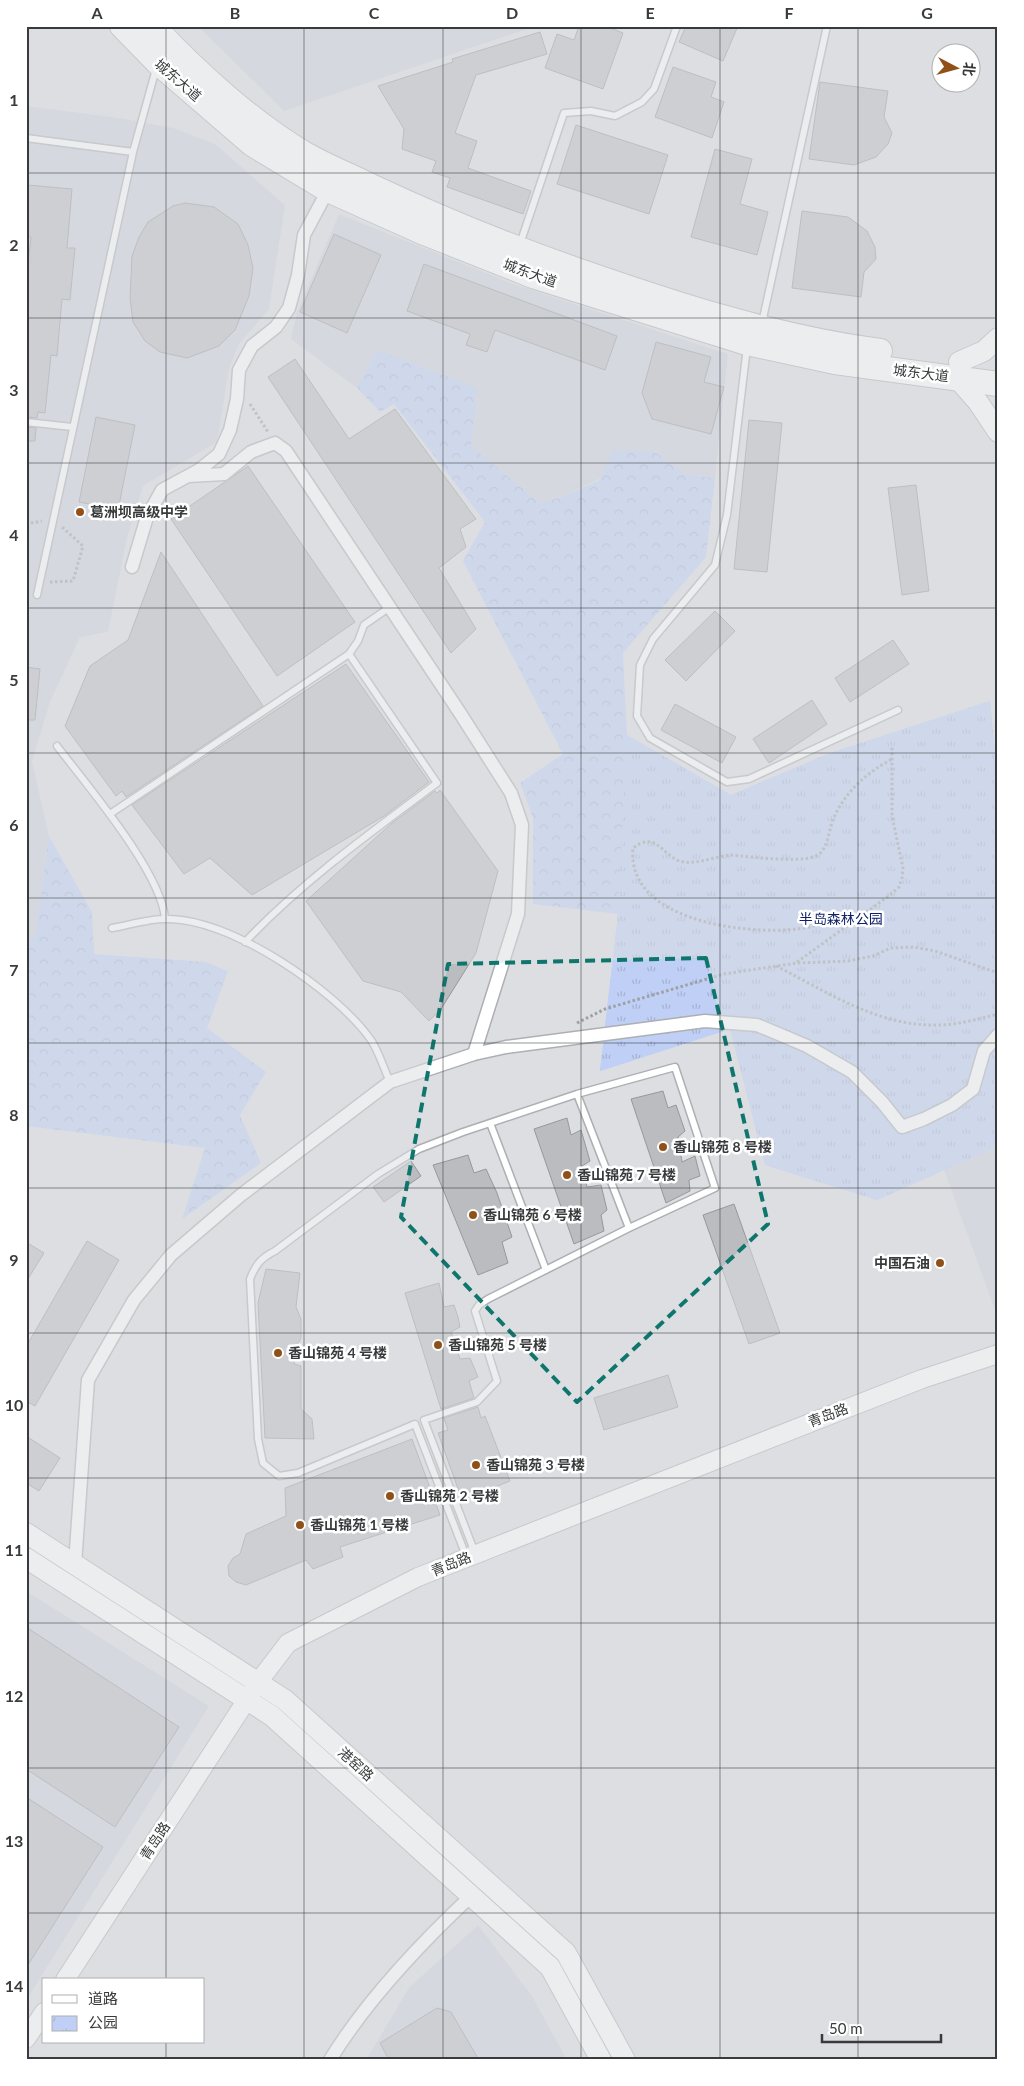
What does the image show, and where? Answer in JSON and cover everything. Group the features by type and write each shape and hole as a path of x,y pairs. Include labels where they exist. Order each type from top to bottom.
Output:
{"highway":[{"name":"城东大道","path":"122,26 158,63 252,144 328,190 422,232 532,276 754,336 835,362 957,370 998,368"},
{"name":"城东大道","path":"153,26 180,55 260,123 305,153 430,214 518,250 754,336"},
{"name":"城东大道","path":"957,370 998,384"}],"main road":[{"path":"998,338 984,351 957,370 998,432"},
{"name":"港窑路","path":"26,1533 259,1681 285,1700 566,1954 625,2060"},
{"name":"港窑路","path":"26,1558 272,1716 550,1967 601,2060"}],"street":[{"path":"132,567 147,517 162,490 199,470 219,454 230,430 239,370 252,346 276,327 289,308 298,275 304,235 328,190"},
{"path":"188,476 224,474 251,452 275,444 286,451 511,793 522,825 518,914 474,1054"},
{"path":"75,1564 88,1380 134,1300 171,1255 241,1195 390,1082 474,1054 506,1047 705,1021 758,1026 807,1046 852,1072 882,1102 902,1127 924,1119 952,1105 973,1088 984,1051 998,1035"},
{"name":"青岛路","path":"66,1978 259,1681 288,1643 418,1577 912,1382 998,1354"},
{"path":"330,2060 346,2035 431,1934 471,1896"},
{"path":"26,2039 42,2015"}],"lane":[{"path":"518,250 564,113 591,111 615,116 642,102 654,89 677,26"},
{"path":"827,26 754,336 727,515 716,565 653,639 640,665 637,716 650,738 727,782 749,779 898,710"},
{"path":"37,596 72,427 133,152 158,63"},
{"path":"26,138 133,152"},
{"path":"26,422 72,427"},
{"path":"110,814 349,654 358,641 364,624 390,607"},
{"path":"245,942 279,906 438,783 349,654"},
{"path":"57,746 110,814 155,884 164,906 166,919"},
{"path":"112,928 166,919 202,923 245,942 296,971 338,1005 371,1040 390,1082"},
{"path":"675,1066 715,1188 629,1228 479,1305 476,1312 498,1381 477,1402 424,1420 298,1473 279,1476 263,1462 258,1439 250,1279 255,1267 263,1257 275,1251 378,1174 419,1149 577,1094 675,1066"},
{"path":"577,1094 629,1228"},
{"path":"490,1123 546,1270"},
{"path":"424,1420 471,1556"},
{"path":"415,1424 471,1556"}],"path":[{"path":"238,384 275,444"},
{"path":"26,524 53,518 82,546 72,581 40,582"},
{"path":"797,963 890,895 899,886 903,868 892,816 892,746"},
{"path":"868,911 796,929 739,928 706,923 655,899 640,883 634,870 632,860 633,848 641,842 653,842 678,860 693,862 725,855 807,859 818,855 824,847 833,817 854,787 868,772 892,759"},
{"path":"562,1040 578,1022 605,1009 724,974 797,963 848,961 873,956 891,948 914,947 936,951 998,973"},
{"path":"776,966 863,1010 892,1020 939,1025 958,1024 998,1014"}],"highlighted area":[{"path":"706,958 768,1224 577,1402 401,1217 448,964"}],"shaded area":[{"path":"198,26 536,26 284,111"},
{"name":"葛洲坝高级中学","path":"26,106 119,118 173,128 215,144 285,205 269,309 239,344 229,369 217,442 143,486 127,538 108,632 80,637 50,702 32,761 49,836 35,939 26,938"},
{"path":"339,214 516,285 728,354 715,478 685,474 655,452 562,497 540,503 471,446 377,350 357,388 291,339 297,312"},
{"path":"998,1146 998,1318 944,1170"},
{"path":"26,1591 209,1706 26,2001"},
{"path":"478,1925 532,1996 567,2060 366,2060 409,1988"}],"green space":[{"name":"半岛森林公园","path":"377,350 477,388 471,446 540,503 562,497 600,480 613,450 655,452 685,474 715,478 706,557 623,653 627,735 731,795 830,753 990,701 998,783 998,1146 877,1200 765,1165 730,1029 600,1071 618,914 533,904 533,818 520,783 563,754 463,561 485,522 394,404 380,412 357,388"},
{"name":"半岛森林公园","path":"990,701 998,783 998,1146 877,1200 765,1165 730,1029 600,1071 618,914 627,735 731,795 830,753"},
{"path":"49,836 92,912 94,954 206,962 228,971 207,1028 266,1072 240,1115 261,1163 182,1219 205,1148 26,1126 26,938 35,938"}],"building":[{"path":"579,26 605,26 623,33 603,89 545,68 557,34 574,40"},
{"path":"686,26 738,26 723,61 679,42"},
{"path":"540,32 547,54 476,75 455,133 477,141 468,168 531,191 523,214 447,187 450,178 432,172 436,161 402,149 404,129 378,86 453,62 452,59"},
{"path":"673,67 716,82 711,97 724,102 712,138 655,117"},
{"path":"820,82 888,91 884,117 892,133 888,144 876,157 854,165 809,159"},
{"path":"576,125 668,155 649,214 557,184"},
{"path":"715,149 752,159 740,204 768,212 757,255 691,237"},
{"path":"28,185 72,189 67,248 75,248 70,300 62,299 57,356 51,355 45,413 38,412 37,418 26,417 26,282 31,237 26,237"},
{"path":"185,203 214,207 238,224 248,245 253,268 249,296 235,330 219,346 187,358 160,352 145,341 133,322 130,298 132,256 139,237 148,222 173,206"},
{"path":"802,211 848,217 867,231 875,247 876,259 864,272 861,297 792,288"},
{"path":"334,234 381,255 347,333 300,312"},
{"path":"424,264 617,336 605,370 495,330 487,352 466,345 470,334 407,311"},
{"path":"656,342 711,357 704,382 724,387 711,434 652,419 642,393"},
{"path":"295,359 349,439 395,409 476,519 460,529 466,547 439,568 476,629 451,653 268,377"},
{"path":"96,417 135,425 118,510 79,502"},
{"path":"749,420 782,423 767,572 734,569"},
{"path":"26,427 36,428 35,441 26,441"},
{"path":"248,466 355,622 277,676 171,519"},
{"path":"916,485 929,591 902,595 888,488"},
{"path":"161,552 263,706 126,797 122,791 116,796 65,726 90,666 128,640"},
{"path":"715,611 735,631 686,681 665,660"},
{"path":"893,640 909,664 850,702 835,678"},
{"path":"346,664 429,782 384,816 252,895 210,858 184,874 132,805"},
{"path":"26,667 40,669 35,720 26,720"},
{"path":"812,700 827,724 769,763 753,739"},
{"path":"675,704 736,737 722,763 661,730"},
{"path":"440,790 498,871 476,953 441,1009 429,1021 401,992 363,981 306,901 392,823 435,791 437,793"},
{"name":"香山锦苑 8 号楼","path":"663,1091 668,1108 676,1105 685,1131 678,1137 682,1162 695,1156 700,1176 689,1180 690,1191 666,1203 631,1099"},
{"name":"香山锦苑 7 号楼","path":"567,1118 571,1135 581,1130 590,1161 582,1166 587,1187 601,1185 607,1210 601,1215 604,1231 574,1244 534,1129"},
{"name":"香山锦苑 6 号楼","path":"468,1155 474,1173 486,1169 497,1193 512,1237 502,1242 508,1263 478,1275 433,1165"},
{"path":"411,1161 421,1176 384,1202 373,1187"},
{"path":"734,1204 780,1333 749,1344 703,1215"},
{"path":"87,1241 119,1260 35,1406 26,1401 26,1347"},
{"path":"26,1242 44,1253 26,1282"},
{"name":"香山锦苑 4 号楼","path":"266,1269 300,1273 296,1307 301,1319 301,1338 295,1350 294,1364 301,1366 301,1409 312,1419 314,1439 265,1438 258,1303"},
{"name":"香山锦苑 5 号楼","path":"439,1283 444,1307 454,1305 458,1317 460,1327 451,1332 460,1359 470,1358 478,1377 469,1381 474,1398 441,1409 405,1293"},
{"path":"668,1375 678,1407 604,1430 594,1398"},
{"name":"香山锦苑 3 号楼","path":"478,1407 481,1418 485,1416 510,1481 462,1500 438,1433 448,1430 444,1418"},
{"path":"26,1436 60,1458 39,1491 26,1483"},
{"path":"412,1439 440,1515 340,1547 343,1557 313,1569 306,1560 246,1585 236,1582 229,1576 228,1566 233,1558 240,1554 246,1534 286,1516 285,1488"},
{"path":"26,1627 179,1727 115,1827 26,1769"},
{"path":"26,1797 103,1847 26,1968"},
{"path":"437,2008 451,2012 479,2060 389,2060 380,2043"}],"place":[{"name":"葛洲坝高级中学","path":"80,512"},
{"name":"香山锦苑 8 号楼","path":"663,1147"},
{"name":"香山锦苑 7 号楼","path":"567,1175"},
{"name":"香山锦苑 6 号楼","path":"473,1215"},
{"name":"中国石油","path":"940,1263"},
{"name":"香山锦苑 5 号楼","path":"438,1345"},
{"name":"香山锦苑 4 号楼","path":"278,1353"},
{"name":"香山锦苑 3 号楼","path":"476,1465"},
{"name":"香山锦苑 2 号楼","path":"390,1496"},
{"name":"香山锦苑 1 号楼","path":"300,1525"}]}
